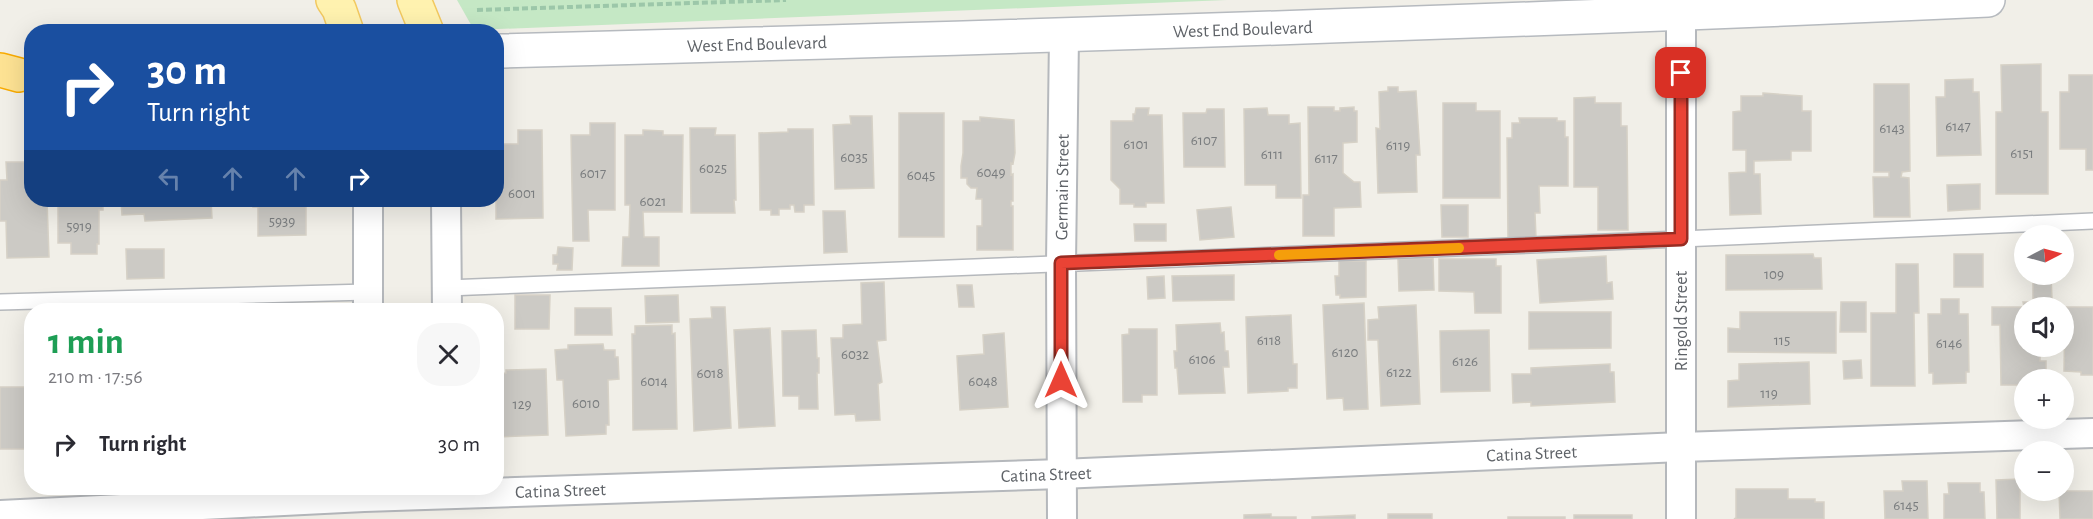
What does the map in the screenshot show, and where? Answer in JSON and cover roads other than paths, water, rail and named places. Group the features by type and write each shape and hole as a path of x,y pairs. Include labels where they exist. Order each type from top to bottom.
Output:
{"main road":[{"path":"333,0 344,24"},
{"path":"414,0 424,24"},
{"name":"West End Boulevard","path":"504,51 1064,36 1681,14 1988,0"}],"street":[{"name":"Ringold Street","path":"1681,14 1681,519"},
{"name":"Germain Street","path":"1062,519 1061,263 1064,36"},
{"path":"368,207 368,301"},
{"path":"446,207 447,299"},
{"name":"Catina Street","path":"0,515 447,500 1681,447 2093,433"}],"lane":[{"path":"447,299 1061,263 2093,221"},
{"path":"0,302 368,301"}]}
